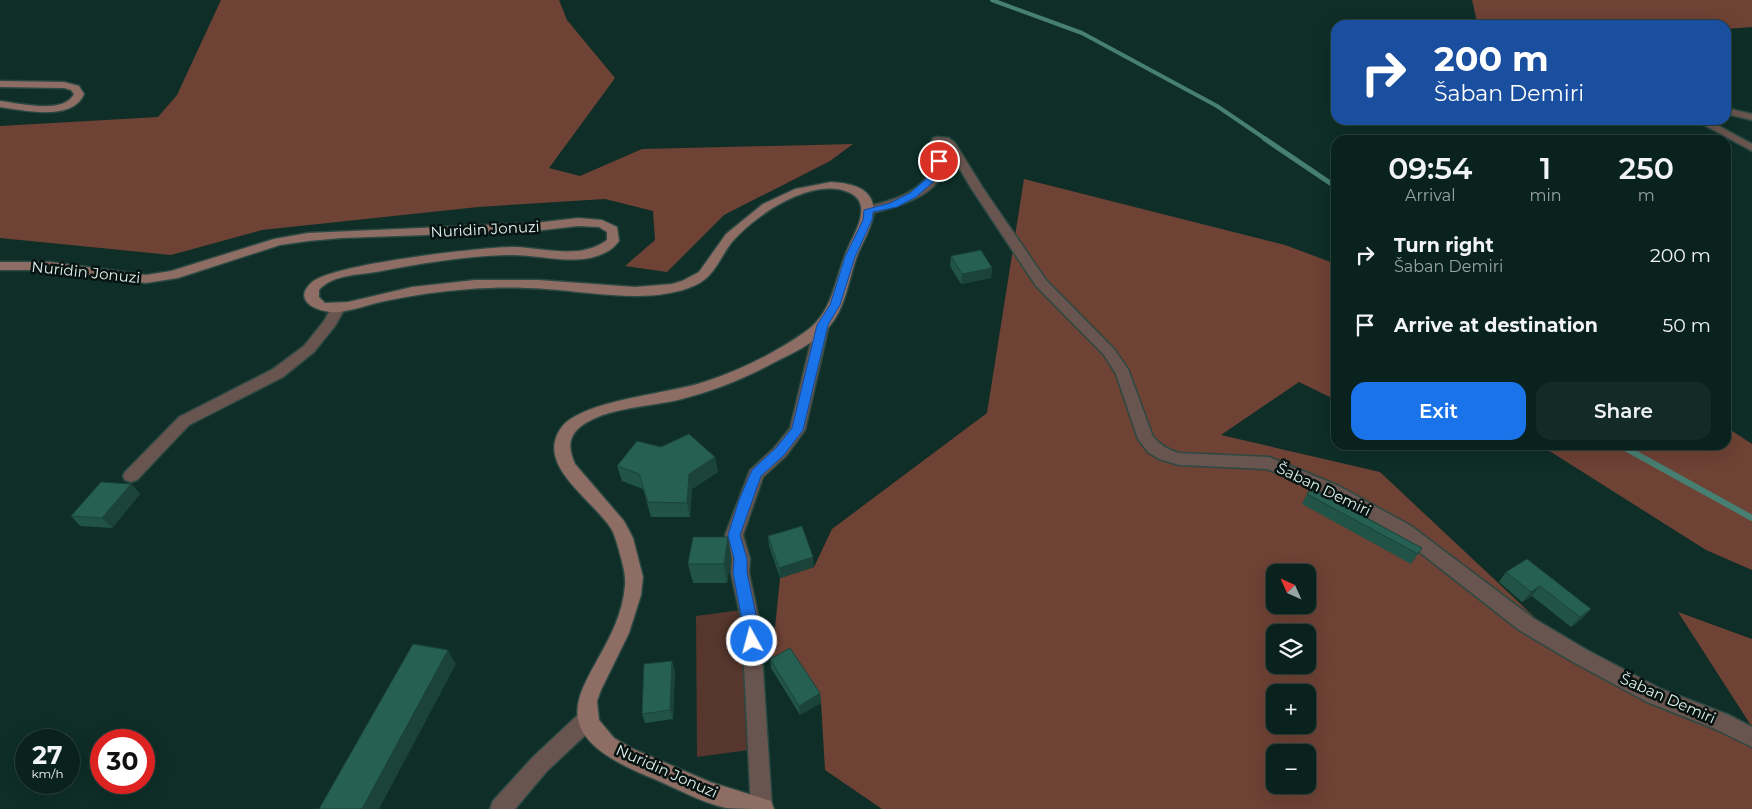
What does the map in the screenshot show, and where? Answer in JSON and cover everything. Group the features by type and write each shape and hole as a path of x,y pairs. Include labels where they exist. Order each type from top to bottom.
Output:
{"street":[{"path":"0,84 64,85 75,88 79,94 77,99 67,105 40,111 0,104"},
{"path":"1731,112 1752,117"},
{"path":"1709,125 1728,135"},
{"path":"1731,137 1752,148"},
{"name":"Šaban Demiri","path":"869,210 893,205 913,195 932,179 939,169 935,144 937,140 945,140 951,145 968,176 1041,282 1091,332 1114,359 1123,373 1146,439 1154,448 1165,455 1179,459 1269,463 1333,490 1406,531 1526,624 1580,656 1654,696 1722,722 1752,737"},
{"name":"Nuridin Jonuzi","path":"0,266 50,266 146,279 173,275 269,244 308,237 342,234 535,227 578,222 602,224 613,230 613,241 602,251 585,254 509,250 429,258 339,274 320,282 312,289 311,296 314,302 322,308 338,308 404,292 447,286 541,284 626,290 661,289 686,285 707,273 726,242 748,220 793,194 810,188 845,187 863,195 869,210 867,220 850,257 835,305 822,325 804,339 754,368 713,386 674,397 599,412 577,422 564,434 560,446 562,456 586,490 619,526 629,555 634,583 618,640 589,691 588,719 605,744 638,762 713,793 762,808 751,624 740,573 741,559 734,535 745,500 756,474 780,452 797,430 822,325"},
{"path":"131,476 184,421 278,373 309,350 330,323 338,308"},
{"path":"501,809 540,764 588,719"}],"shaded area":[{"path":"221,0 559,0 567,20 615,78 549,168 580,176 642,149 853,144 830,161 724,215 667,272 625,266 655,240 653,211 605,199 478,207 262,230 171,255 0,238 0,126 158,117 177,95"},
{"path":"1472,0 1752,0 1752,27 1731,29 1731,20 1477,20"},
{"path":"1024,179 1285,245 1331,262 1331,398 1299,382 1221,435 1380,472 1577,657 1752,728 1752,809 882,809 825,770 821,703 792,657 771,668 780,578 814,567 832,529 987,413"},
{"path":"1731,430 1752,444 1752,570 1706,550 1548,450 1731,450"},
{"path":"742,610 749,750 697,757 696,616"},
{"path":"1678,612 1752,639 1752,727"}],"building":[{"path":"981,250 992,268 962,274 951,256"},
{"path":"689,434 715,457 689,474 687,503 648,502 639,474 617,466 637,441 661,447"},
{"path":"101,482 131,484 102,518 71,516"},
{"path":"1311,488 1422,548 1418,554 1307,494"},
{"path":"802,526 813,557 779,568 768,536"},
{"path":"693,537 728,537 724,564 688,564"},
{"path":"1527,559 1591,609 1580,617 1540,586 1531,592 1506,572"},
{"path":"413,644 448,650 362,809 319,809"},
{"path":"790,648 820,693 799,706 770,659"},
{"path":"672,661 670,710 642,714 644,664"}],"waterway":[{"path":"992,0 1082,33 1217,106 1267,140"},
{"path":"1265,139 1331,184"},
{"path":"1629,450 1752,518"}],"route":[{"path":"752,641 751,624 740,573 741,559 734,535 745,500 756,474 780,452 797,430 822,325 835,305 850,257 867,220 869,210 893,205 913,195 936,174 939,169 939,161"}]}
